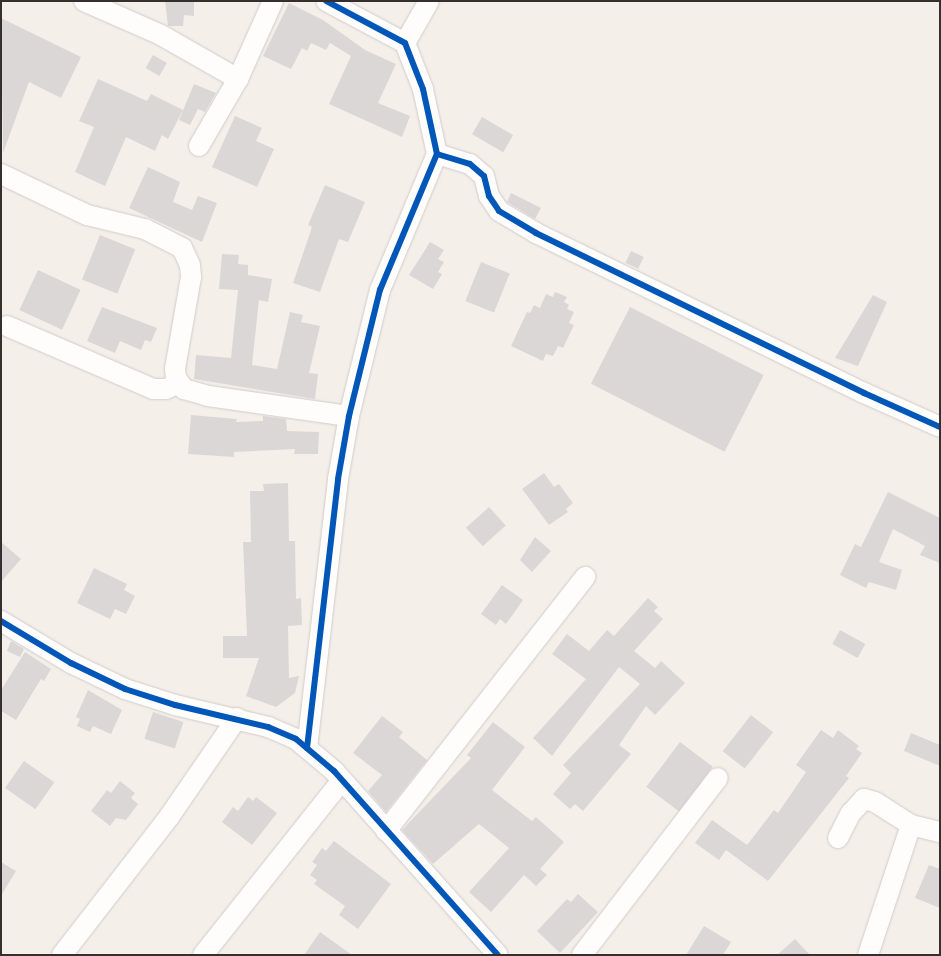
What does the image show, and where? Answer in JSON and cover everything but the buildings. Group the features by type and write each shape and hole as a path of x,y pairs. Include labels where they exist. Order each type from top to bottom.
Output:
{"street":[{"path":"84,1 161,35 238,79"},
{"path":"199,146 238,79 273,1"},
{"path":"307,748 338,479 349,416 380,290 437,154 423,90 404,43 326,1"},
{"path":"404,43 429,1"},
{"path":"437,154 470,164 484,176 489,196 498,211 536,232 864,393 940,427"},
{"path":"1,174 87,215 144,228 182,248 190,265 191,277 175,369 178,383 189,391 208,396 349,416"},
{"path":"7,326 153,389 166,389 178,383"},
{"path":"386,831 585,577"},
{"path":"1,621 72,663 124,689 175,705 237,718 268,727 307,748 342,780 498,955"},
{"path":"62,955 169,817 237,718"},
{"path":"582,955 718,778"},
{"path":"203,955 342,780"},
{"path":"838,838 851,813 864,799 875,802 911,825 940,832"},
{"path":"868,955 911,825"}],"cycle path":[{"path":"307,748 338,479 349,416 380,290 437,154 423,89 405,43 326,1"},
{"path":"437,154 470,164 484,176 489,196 499,211 536,233 864,393 940,427"},
{"path":"1,621 71,663 125,689 175,705 268,727 296,739 334,771 498,955"}]}
